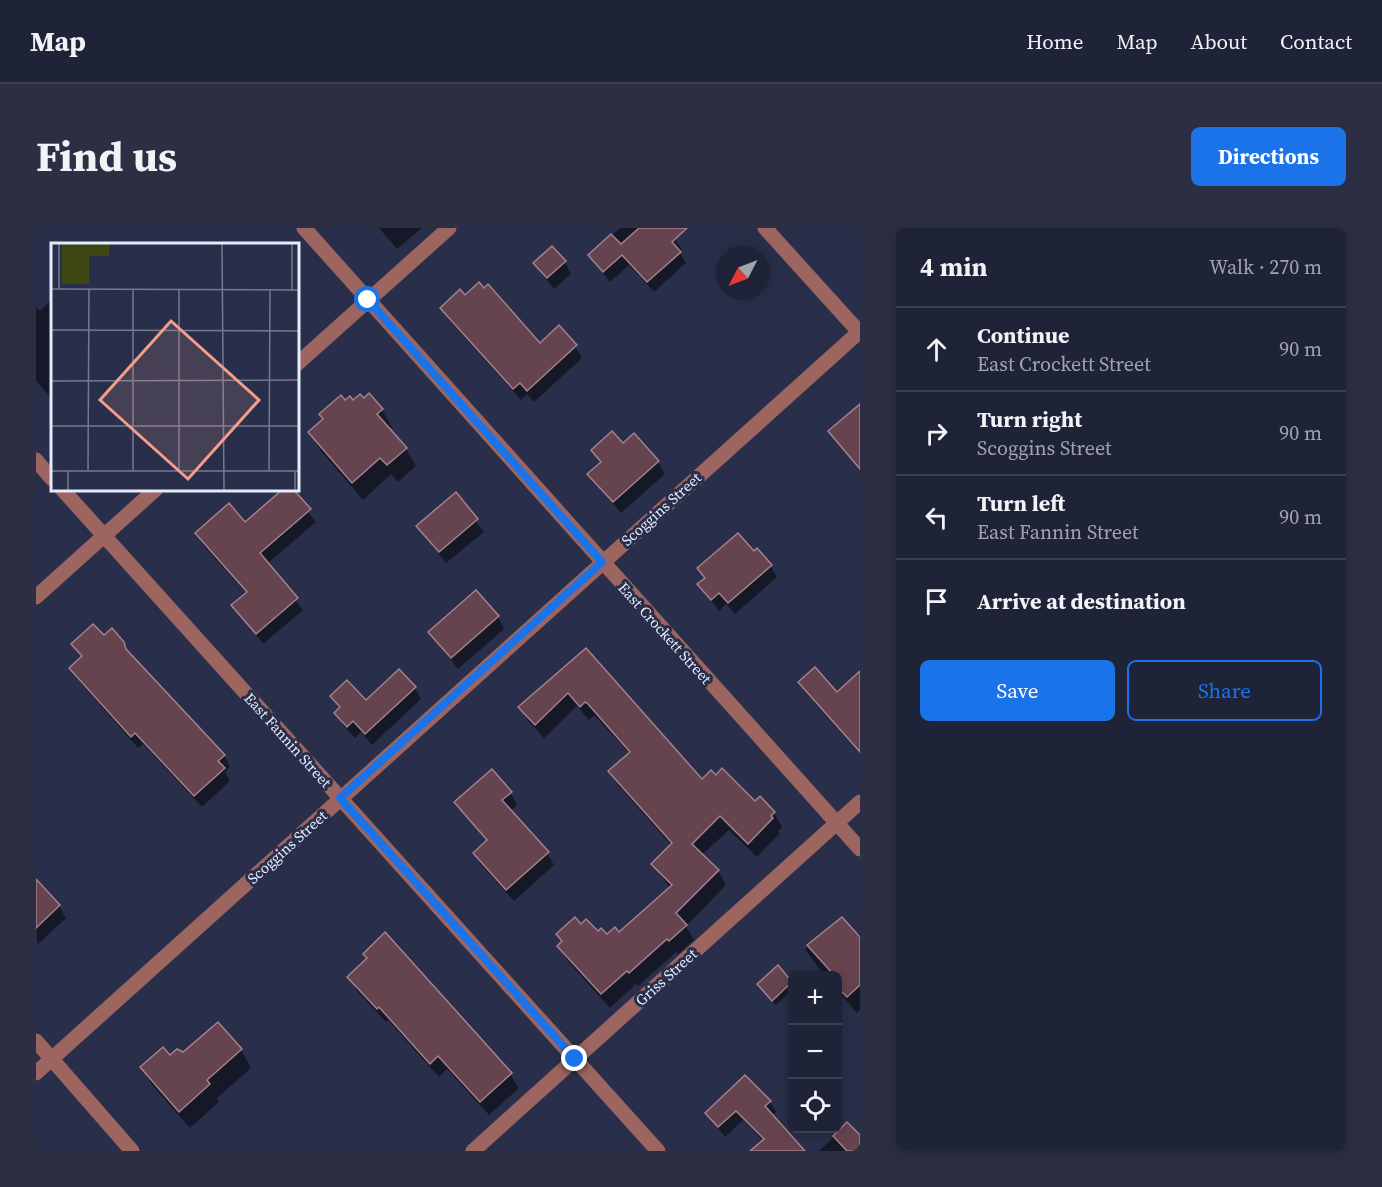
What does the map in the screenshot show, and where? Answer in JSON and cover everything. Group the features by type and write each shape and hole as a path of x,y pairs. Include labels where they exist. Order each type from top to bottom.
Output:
{"street":[{"name":"East Crockett Street","path":"304,228 860,849"},
{"path":"298,363 449,228"},
{"path":"765,228 859,333"},
{"name":"Scoggins Street","path":"36,1072 859,333"},
{"path":"36,460 51,478"},
{"name":"East Fannin Street","path":"63,490 658,1151"},
{"path":"36,597 155,490"},
{"name":"Griss Street","path":"473,1151 860,802"},
{"path":"36,1041 132,1151"}],"building":[{"path":"639,228 687,228 672,242 681,252 647,282 622,255 603,272 588,255 611,234 621,244"},
{"path":"552,246 566,261 547,278 533,263"},
{"path":"479,282 484,288 488,284 540,343 559,325 577,345 527,391 520,383 513,389 440,308 460,289 465,295"},
{"path":"369,393 383,409 377,414 407,448 387,465 380,458 352,483 308,432 323,419 319,414 341,395 345,400 350,396 353,400 360,394 364,398"},
{"path":"860,404 860,469 828,431"},
{"path":"612,431 623,443 634,433 659,461 613,502 587,474 601,462 591,450"},
{"path":"282,490 294,490 311,509 260,553 298,598 256,634 231,605 247,592 195,533 229,503 245,522"},
{"path":"456,492 478,519 439,552 416,526"},
{"path":"738,533 754,551 757,548 772,565 728,603 719,593 711,600 697,584 705,578 697,568"},
{"path":"476,590 499,616 451,658 428,632"},
{"path":"93,624 104,635 112,628 124,642 126,649 225,755 218,761 225,768 194,796 135,733 131,737 69,668 82,656 71,644"},
{"path":"586,648 702,779 711,770 716,775 722,768 755,801 760,796 775,812 771,816 773,818 748,844 720,816 692,844 719,870 676,913 687,925 601,994 557,946 562,941 556,934 575,917 581,924 586,919 598,931 601,928 607,934 615,927 619,932 672,885 651,864 672,843 608,771 630,752 588,704 585,702 580,707 568,693 535,725 518,707"},
{"path":"815,667 837,692 860,671 860,752 798,682"},
{"path":"399,669 416,687 365,734 353,721 347,727 334,713 340,707 330,696 347,680 366,700"},
{"path":"492,769 512,792 502,800 549,852 506,890 473,853 487,840 454,802"},
{"path":"36,879 60,905 36,928"},
{"path":"842,917 860,937 860,985 847,997 842,992 842,971 830,971 807,945"},
{"path":"385,932 512,1073 480,1102 438,1056 430,1064 379,1007 377,1009 347,977 367,958 363,954"},
{"path":"778,965 788,977 788,986 772,1001 757,984"},
{"path":"218,1022 242,1049 207,1080 210,1084 179,1112 140,1067 163,1047 170,1055 177,1049 183,1052"},
{"path":"745,1075 771,1101 765,1106 805,1151 750,1151 764,1139 736,1111 718,1127 705,1113"},
{"path":"847,1122 860,1135 860,1151 847,1151 833,1136 836,1133 842,1133 842,1127"}],"route":[{"path":"368,300 602,562 340,798 575,1059"}]}
